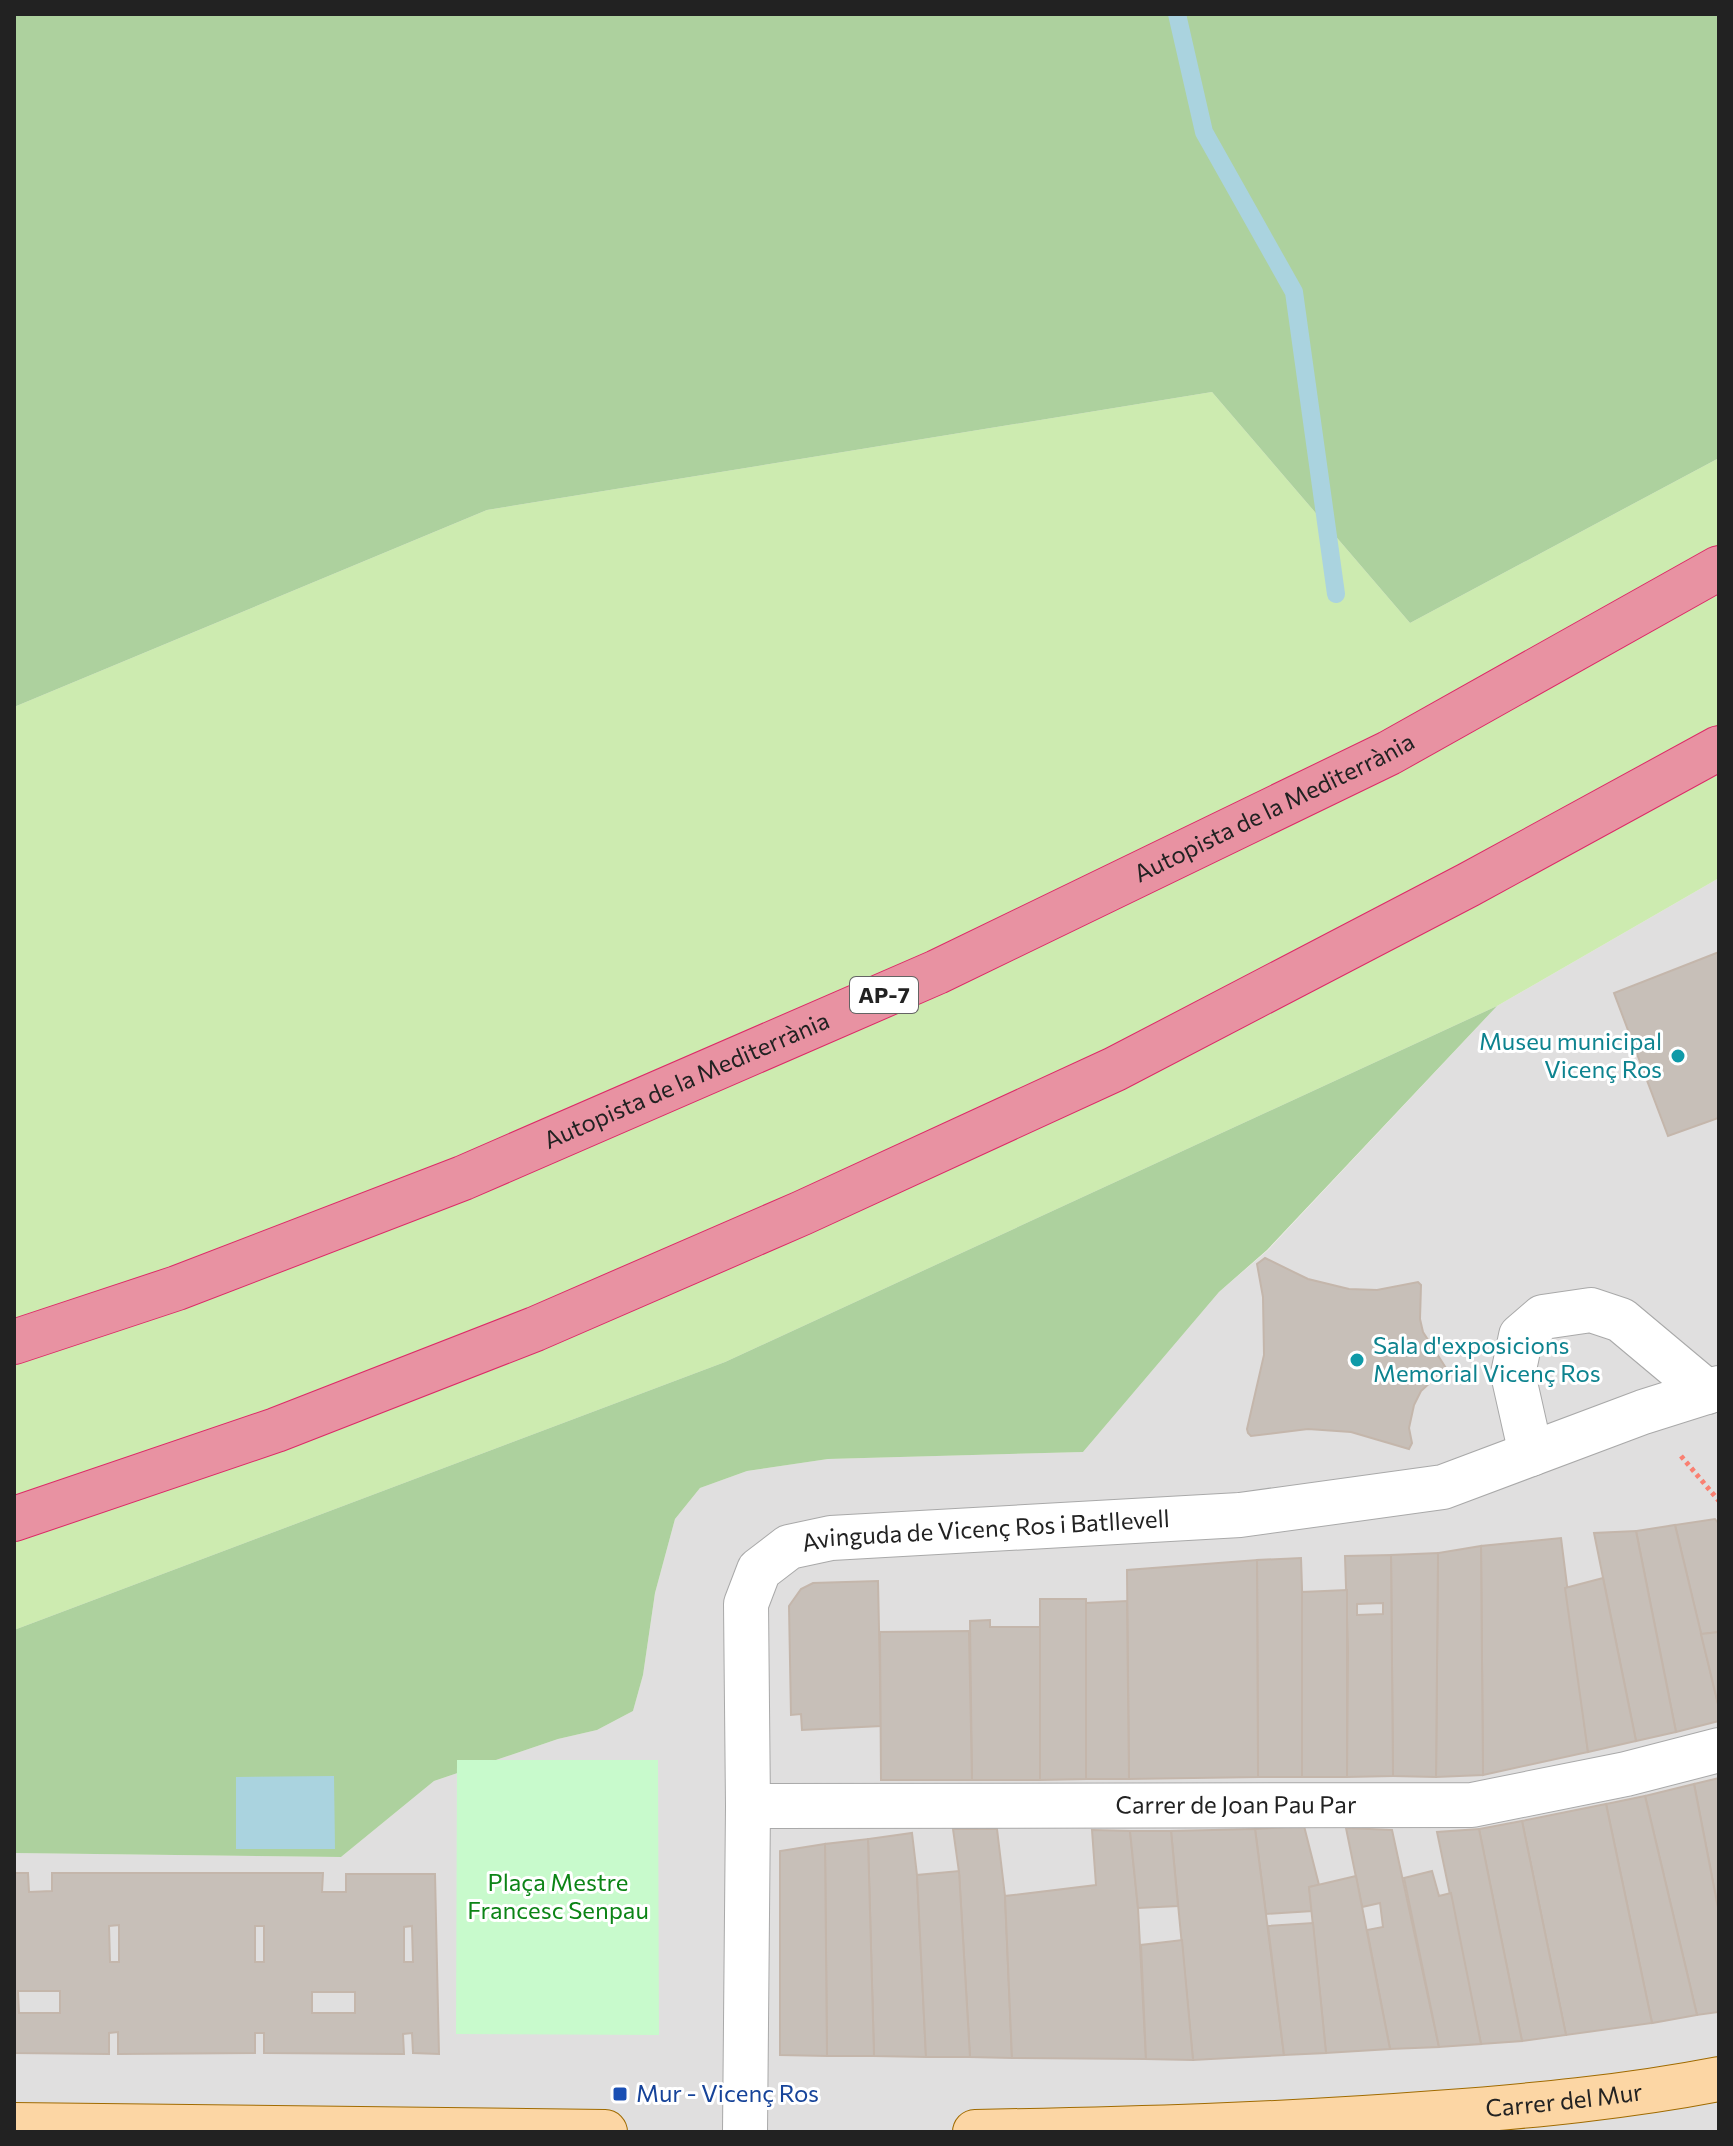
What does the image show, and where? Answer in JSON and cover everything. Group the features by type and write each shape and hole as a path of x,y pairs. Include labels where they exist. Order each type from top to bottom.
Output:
{"highway":[{"name":"Autopista de la Mediterrània","path":"14,1342 177,1288 463,1178 937,972 1389,753 1719,568"},
{"path":"14,1519 276,1430 377,1391 535,1329 817,1206 1115,1069 1468,885 1719,748"}],"main road":[{"name":"Carrer del Mur","path":"975,2132 1220,2127 1514,2108 1666,2089 1719,2079"},
{"path":"14,2125 605,2132"}],"street":[{"path":"1531,1454 1513,1374 1521,1336 1543,1317 1591,1310 1621,1320 1713,1390"},
{"name":"Avinguda de Vicenç Ros i Batllevell","path":"745,2132 746,1604 759,1570 789,1547 831,1538 1240,1515 1443,1487 1643,1412 1713,1390"},
{"name":"Carrer de Joan Pau Par","path":"748,1806 1472,1805 1626,1774 1719,1750"},
{"path":"1474,2132 1514,2108"}],"shaded area":[{"path":"1719,878 1719,2132 14,2132 14,1853 341,1857 434,1781 558,1739 597,1730 633,1711 643,1675 655,1593 675,1519 700,1488 747,1471 828,1459 1083,1452 1219,1292 1268,1250 1497,1006"}],"green space":[{"path":"14,14 1719,14 1719,458 1410,623 1212,392 487,510 14,707"},
{"path":"1212,392 1410,623 1719,458 1719,878 1497,1006 725,1362 14,1630 14,707 487,510"},
{"path":"1497,1006 1267,1250 1219,1292 1083,1452 828,1459 747,1471 700,1488 675,1519 655,1593 643,1675 633,1711 597,1730 558,1739 434,1781 341,1857 14,1853 14,1630 725,1362"},
{"name":"Plaça Mestre Francesc Senpau","path":"457,1760 658,1760 659,2035 456,2034"}],"water":[{"path":"334,1776 335,1849 236,1849 236,1777"}],"building":[{"name":"Museu municipal Vicenç Ros","path":"1719,952 1719,1121 1718,1118 1668,1136 1614,993"},
{"path":"1265,1258 1308,1279 1349,1289 1377,1290 1418,1282 1421,1285 1420,1319 1423,1332 1446,1368 1421,1391 1414,1405 1409,1449 1351,1432 1308,1429 1251,1436 1248,1433 1264,1355 1263,1297 1257,1264"},
{"path":"1715,1519 1719,1524 1719,1632 1701,1634 1675,1525"},
{"path":"1675,1525 1719,1708 1719,1721 1676,1732 1636,1531"},
{"path":"1636,1531 1676,1732 1636,1741 1594,1533"},
{"path":"1561,1538 1588,1752 1483,1775 1481,1546"},
{"path":"1481,1546 1483,1775 1436,1777 1438,1553"},
{"path":"1438,1553 1436,1777 1393,1776 1391,1555"},
{"path":"1391,1555 1393,1776 1347,1777 1345,1556","holes":["1383,1603 1383,1614 1357,1615 1357,1604"]},
{"path":"1301,1558 1304,1649 1302,1777 1258,1777 1257,1560"},
{"path":"1257,1560 1258,1777 1129,1779 1127,1570"},
{"path":"1603,1578 1636,1741 1588,1752 1565,1588"},
{"path":"878,1581 881,1726 802,1730 801,1714 791,1715 789,1606 801,1589 813,1583"},
{"path":"1347,1590 1347,1777 1302,1777 1302,1592"},
{"path":"1040,1599 1086,1599 1086,1779 1040,1780"},
{"path":"1127,1601 1129,1779 1086,1779 1086,1603"},
{"path":"990,1620 990,1627 1040,1627 1040,1780 972,1780 970,1621"},
{"path":"969,1631 972,1780 881,1780 880,1632"},
{"path":"1719,1632 1719,1708 1701,1634"},
{"path":"1719,1778 1719,1913 1694,1784"},
{"path":"1694,1784 1719,1913 1719,2012 1697,2015 1645,1796"},
{"path":"1645,1796 1697,2015 1652,2023 1606,1804"},
{"path":"1606,1804 1652,2023 1566,2035 1522,1821"},
{"path":"1522,1821 1566,2035 1522,2041 1479,1829"},
{"path":"1304,1826 1319,1885 1309,1887 1312,1911 1266,1914 1255,1829"},
{"path":"1346,1828 1392,1830 1439,2047 1390,2049 1367,1930 1383,1927 1380,1903 1362,1907"},
{"path":"953,1829 997,1829 1005,1896 1012,2058 970,2057 959,1872"},
{"path":"1255,1829 1284,2055 1193,2060 1171,1831"},
{"path":"1479,1829 1522,2041 1481,2044 1437,1832"},
{"path":"1092,1830 1130,1831 1138,1908 1146,2059 1012,2058 1005,1896 1096,1885"},
{"path":"1130,1831 1171,1831 1178,1906 1138,1908"},
{"path":"912,1833 926,2057 874,2056 868,1839"},
{"path":"868,1839 874,2056 827,2056 825,1844"},
{"path":"825,1844 827,2056 780,2055 780,1851"},
{"path":"959,1871 970,2057 926,2057 917,1875"},
{"path":"1432,1871 1439,1896 1451,1893 1481,2044 1439,2047 1404,1878"},
{"path":"14,1873 28,1873 29,1892 52,1891 52,1873 323,1873 322,1892 346,1892 346,1874 435,1874 439,2054 413,2053 412,2033 403,2034 404,2054 264,2053 264,2033 255,2033 255,2053 118,2054 118,2032 109,2033 109,2054 14,2053","holes":["119,1925 119,1962 110,1962 109,1926","255,1926 264,1926 264,1962 255,1962","412,1926 413,1962 404,1962 404,1927","18,1991 60,1991 60,2013 19,2013","312,1992 355,1992 355,2013 312,2013"]},
{"path":"1356,1876 1390,2049 1326,2053 1309,1887"},
{"path":"1313,1923 1326,2053 1284,2055 1268,1926"},
{"path":"1182,1940 1193,2060 1146,2059 1141,1945"}],"waterway":[{"path":"1177,14 1204,132 1294,292 1336,594"}],"place":[{"name":"Museu municipal Vicenç Ros","path":"1678,1056"},
{"name":"Sala d'exposicions Memorial Vicenç Ros","path":"1357,1360"},
{"name":"Mur - Vicenç Ros","path":"620,2094"}]}
